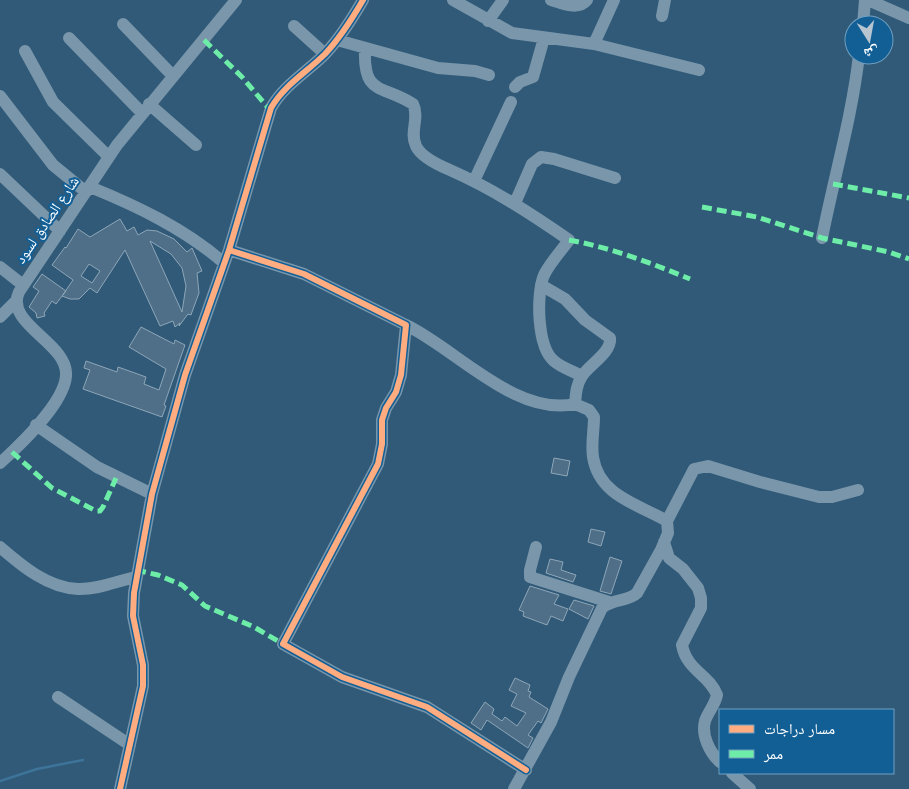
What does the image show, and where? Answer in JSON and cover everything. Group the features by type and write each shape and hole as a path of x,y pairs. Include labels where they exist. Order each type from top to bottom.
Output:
{"street":[{"name":"شارع الصادق لسود","path":"16,301 23,285 109,157 146,108 236,0"},
{"path":"120,789 143,686 143,666 133,616 136,577 152,494 185,375 229,250 271,108 286,88 325,54 337,40 363,0"},
{"path":"453,0 512,33 594,44 698,70"},
{"path":"488,21 503,0"},
{"path":"551,0 573,6 584,4 587,0"},
{"path":"594,44 614,0"},
{"path":"662,16 665,0"},
{"path":"865,15 867,0 909,18"},
{"path":"123,24 173,76"},
{"path":"294,26 325,54"},
{"path":"69,38 146,108 196,145"},
{"path":"515,88 520,82 533,77 544,38"},
{"path":"337,40 438,68 475,71 489,75"},
{"path":"365,48 365,75 370,82 413,104 416,112 413,136 416,147 442,167 474,180 515,203 569,240 544,275 541,285 540,322 546,349 553,361 582,376"},
{"path":"25,51 53,102 109,157"},
{"path":"822,238 833,184 849,125 858,65"},
{"path":"0,96 53,165 88,190 160,220 194,239 224,263"},
{"path":"474,180 511,102"},
{"path":"515,203 532,164 541,157 554,159 615,178"},
{"path":"0,174 60,231"},
{"path":"229,250 304,274 406,325 528,400 548,406 575,404 592,413 593,458 602,479 622,500 667,521"},
{"path":"0,267 23,285"},
{"path":"541,285 565,299 585,320 610,338 609,346 582,376 576,392 575,404"},
{"path":"0,317 16,301 23,318 60,356 67,375 62,392 36,425 0,463"},
{"path":"406,325 401,375 396,392 386,408 382,420 382,444 378,464 283,644 342,677 427,707 526,770"},
{"path":"36,425 97,467 152,494"},
{"path":"536,547 530,576 609,602 633,597 637,593 664,542 668,533 667,521 690,474 700,466 708,466 819,497 832,497 858,490"},
{"path":"664,542 669,558 683,569 698,588 701,608 682,645 688,662 708,681 717,696 704,722 704,729 708,744 719,760"},
{"path":"0,547 50,583 61,587 80,589 136,577"},
{"path":"514,789 551,722 569,677 598,616 609,602"},
{"path":"58,697 130,745"},
{"path":"733,774 750,789"}],"building":[{"path":"120,219 127,231 134,227 138,235 147,230 157,231 174,239 187,252 192,248 202,271 197,273 199,293 191,315 188,314 179,326 180,323 175,327 173,321 160,326 125,250 97,293 90,288 79,299 70,299 62,296 73,280 52,265 78,229 90,237","holes":["150,241 171,254 182,268 186,286 182,312","89,264 100,271 92,283 81,276"]},
{"path":"42,274 66,291 56,304 52,301 44,313 45,316 37,318 36,313 29,307 39,291 33,287"},
{"path":"141,327 174,344 175,340 185,345 164,405 166,406 162,417 83,389 90,370 84,368 86,361 117,372 118,367 146,377 144,384 159,390 166,369 129,347"},
{"path":"554,458 570,461 567,476 551,473"},
{"path":"591,529 605,532 601,546 588,542"},
{"path":"610,557 622,561 611,594 600,591"},
{"path":"550,559 563,562 561,570 576,575 573,582 546,573"},
{"path":"530,586 559,595 554,604 568,609 563,621 551,616 547,625 523,616 524,612 519,610"},
{"path":"574,600 594,606 588,619 569,609"},
{"path":"515,678 530,685 528,691 531,692 529,697 548,709 541,723 538,721 528,735 533,738 528,748 487,720 481,730 471,723 485,702 494,709 492,714 502,721 505,717 517,726 526,713 511,706 517,694 509,690"}],"waterway":[{"path":"0,781 37,769 83,760"}],"marked path":[{"path":"204,40 242,77 270,110"},
{"path":"833,184 909,198"},
{"path":"702,207 757,217 822,238 889,252 909,259"},
{"path":"569,240 631,256 690,279"},
{"path":"12,452 52,488 96,511 100,511 103,507 116,478"},
{"path":"136,570 158,575 182,585 205,606 254,627 283,644"}],"cycle path":[{"path":"120,789 143,686 143,665 133,616 134,593 152,494 185,375 229,250 271,108 282,92 325,54 346,28 363,0"},
{"path":"229,250 304,274 406,325 401,375 396,392 386,408 382,420 382,444 378,464 283,644 342,677 427,707 526,770"}]}
